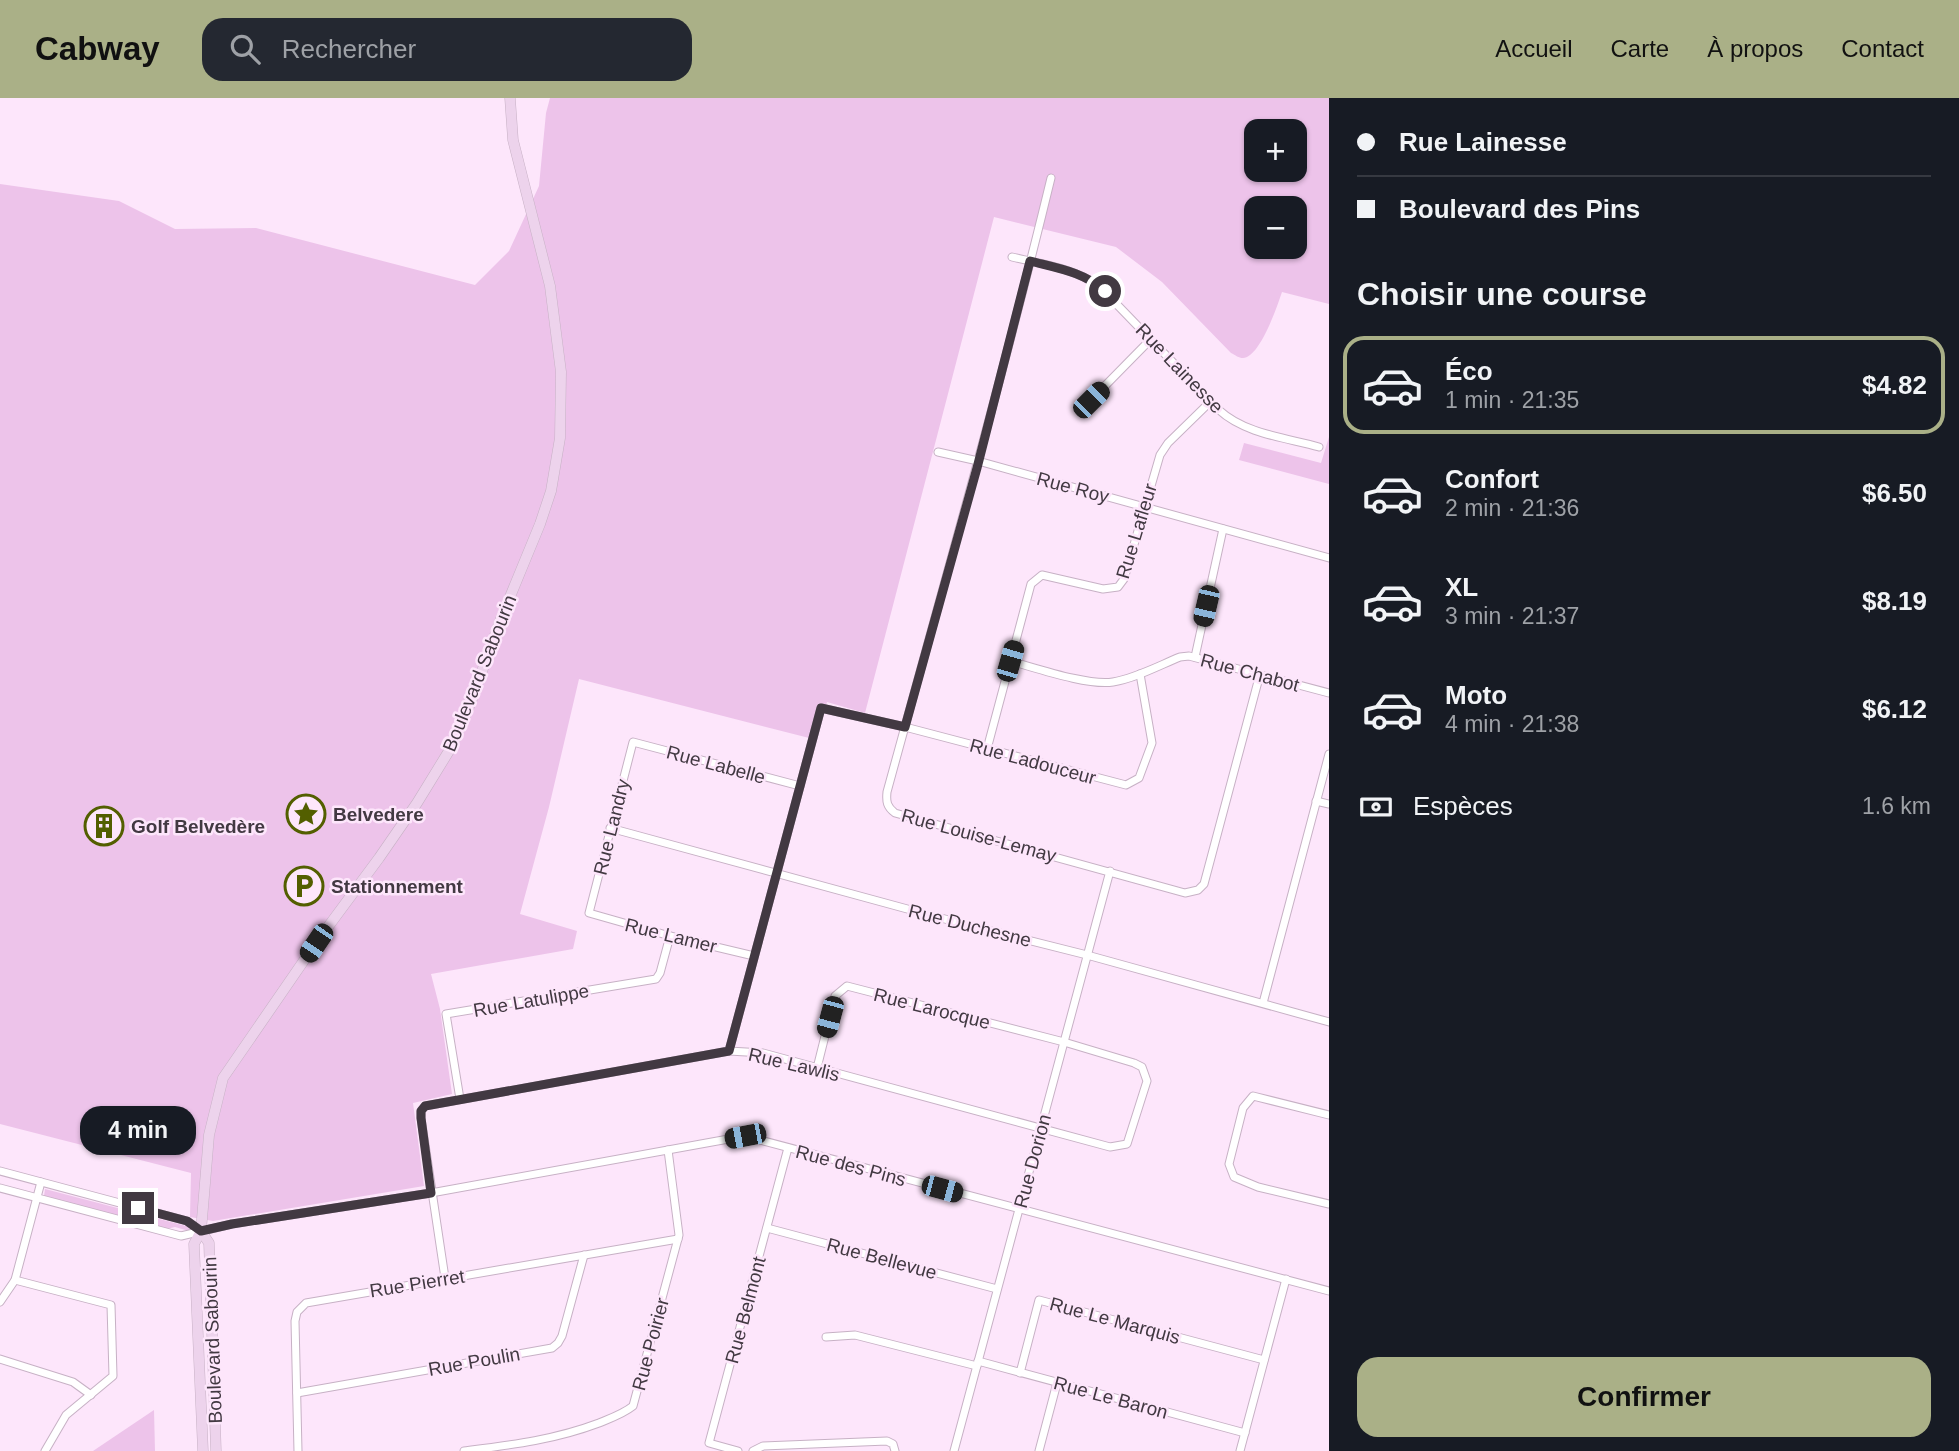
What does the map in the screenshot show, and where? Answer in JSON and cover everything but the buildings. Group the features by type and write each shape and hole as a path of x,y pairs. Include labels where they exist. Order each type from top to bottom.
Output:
{"street":[{"name":"Boulevard Sabourin","path":"203,1451 194,1244 201,1231 209,1135 223,1078 316,943 410,814 452,746 551,491 560,438 559,361 550,286 513,140 510,98"},
{"name":"Rue Louise-Lemay","path":"1051,178 886,802 889,809 895,813 1185,893 1198,890 1204,884 1260,674"},
{"name":"Rue Lainesse","path":"1012,257 1069,271 1094,282 1223,414 1239,424 1320,447"},
{"path":"1091,400 1151,339"},
{"name":"Rue Lafleur","path":"987,749 1031,584 1042,575 1103,589 1118,587 1124,579 1162,450 1211,401"},
{"name":"Rue Roy","path":"938,452 1329,558"},
{"path":"1195,657 1223,529"},
{"name":"Rue Chabot","path":"1010,661 1103,683 1140,674 1180,657 1195,657 1329,692"},
{"name":"Rue Ladouceur","path":"800,786 821,708 905,727 1126,785 1139,778 1152,743 1140,674"},
{"name":"Rue Labelle","path":"633,742 800,786"},
{"name":"Rue Landry","path":"589,913 633,742"},
{"path":"1262,1003 1329,754"},
{"path":"729,1051 800,786"},
{"path":"1316,801 1329,804"},
{"name":"Rue Duchesne","path":"610,828 1329,1022"},
{"name":"Rue Dorion","path":"954,1451 1110,871"},
{"name":"Rue Lamer","path":"589,913 754,956"},
{"name":"Rue Latulippe","path":"460,1099 446,1014 656,979 670,936"},
{"name":"Rue Larocque","path":"817,1068 835,996 847,986 1064,1042"},
{"name":"Rue Lawlis","path":"431,1193 421,1111 425,1106 729,1051 763,1053 1110,1147 1127,1144 1147,1081 1142,1068 1134,1063 1064,1042"},
{"path":"1329,1115 1253,1096 1243,1108 1229,1164 1234,1177 1258,1187 1329,1204"},
{"name":"Rue des Pins","path":"0,1188 181,1236 232,1224 431,1193 745,1136 1329,1291"},
{"name":"Rue Belmont","path":"738,1451 709,1443 788,1147"},
{"name":"Rue Poirier","path":"464,1451 517,1448 582,1429 625,1413 633,1406 679,1235 668,1150"},
{"path":"0,1171 187,1221 201,1231"},
{"path":"0,1303 15,1280 41,1182"},
{"path":"431,1193 445,1278"},
{"name":"Rue Bellevue","path":"767,1228 997,1289"},
{"name":"Boulevard Sabourin","path":"201,1231 209,1243 216,1451"},
{"name":"Rue Pierret","path":"298,1451 295,1321 297,1312 306,1303 678,1239"},
{"name":"Rue Poulin","path":"297,1393 552,1348 562,1336 584,1255"},
{"path":"1240,1451 1286,1279"},
{"path":"15,1280 111,1305 113,1376 66,1415 45,1451"},
{"name":"Rue Le Marquis","path":"1020,1373 1039,1300 1264,1360"},
{"name":"Rue Le Baron","path":"826,1337 855,1335 1057,1382 1245,1433"},
{"path":"0,1359 73,1382 91,1395"},
{"path":"1039,1451 1057,1382"},
{"path":"753,1451 763,1446 887,1441 893,1444 895,1451"}],"shaded area":[{"path":"550,98 1329,98 1329,304 1282,292 1258,346 1253,353 1241,358 1231,353 1162,282 1116,247 994,217 865,713 827,702 817,740 579,679 520,914 577,931 573,949 431,974 440,1009 452,1094 413,1103 424,1186 213,1221 190,1217 191,1173 0,1124 0,184 119,201 175,229 256,228 475,285 509,251 539,186 546,113"},
{"path":"1329,437 1329,484 1239,460 1244,443 1321,463"},
{"path":"45,1189 190,1227 189,1231 175,1227 166,1229 44,1196"},
{"path":"154,1410 155,1451 93,1451"}],"place":[{"name":"Belvedere","path":"306,814"},
{"name":"Golf Belvedère","path":"104,826"},
{"name":"Stationnement","path":"304,886"}],"route":[{"path":"138,1208 187,1221 201,1231 431,1193 421,1118 421,1111 425,1106 729,1051 821,708 905,727 977,468 1030,261 1078,274 1105,291"}]}
